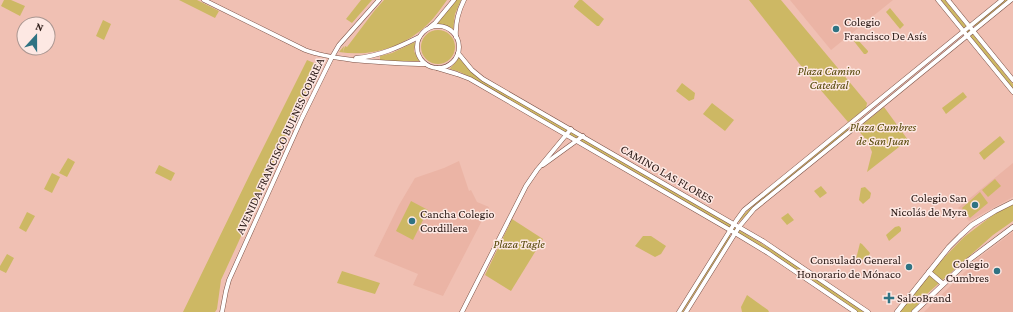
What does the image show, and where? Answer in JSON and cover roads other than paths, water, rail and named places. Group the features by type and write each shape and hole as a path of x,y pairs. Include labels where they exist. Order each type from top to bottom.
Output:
{"main road":[{"path":"897,312 949,247 966,230 995,211 1013,202"},
{"path":"914,312 969,260 1013,227"},
{"path":"930,272 943,284"}],"street":[{"path":"204,0 305,50 317,54 346,59 387,63 425,64 437,68 445,67 452,63 457,57 459,44 452,32 443,27 437,26 428,29"},
{"name":"AVENIDA FRANCISCO BULNES CORREA","path":"222,312 229,280 302,118 332,57 340,45 378,0"},
{"path":"425,64 419,58 417,50 417,44 420,37 454,0"},
{"path":"456,38 456,23 464,0"},
{"path":"938,0 1013,92"},
{"path":"948,0 1013,80"},
{"path":"679,312 744,210 1002,0"},
{"path":"686,312 735,233 754,209 832,147 1010,0"},
{"path":"346,59 363,58 383,53 398,48 420,37"},
{"name":"CAMINO LAS FLORES","path":"458,53 472,70 480,76 739,227 868,312"},
{"name":"CAMINO LAS FLORES","path":"437,68 470,79 730,230 782,262 855,312"},
{"path":"462,312 526,186 571,129"},
{"path":"539,168 577,142 583,136"}],"place":[{"name":"Colegio Francisco De Asís","path":"836,29"},
{"name":"Colegio San Nicolás de Myra","path":"975,205"},
{"name":"Cancha Colegio Cordillera","path":"412,221"},
{"name":"Consulado General Honorario de Mónaco","path":"909,267"},
{"name":"Colegio Cumbres","path":"997,271"},
{"name":"SalcoBrand","path":"889,298"}],"park label":[{"name":"Plaza Camino Catedral","path":"829,78"},
{"name":"Plaza Cumbres de San Juan","path":"883,134"},
{"name":"Plaza Tagle","path":"519,244"}]}
